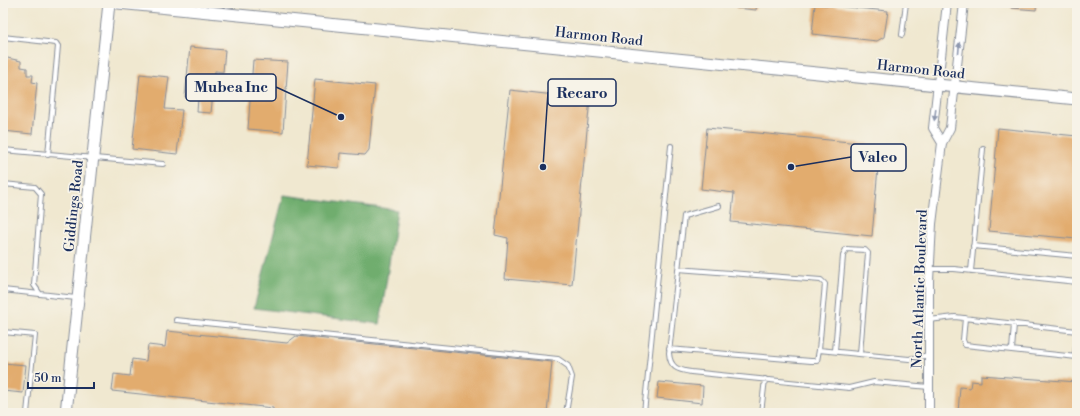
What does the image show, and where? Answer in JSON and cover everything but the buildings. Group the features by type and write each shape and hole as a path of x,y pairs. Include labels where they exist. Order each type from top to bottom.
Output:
{"street":[{"name":"Giddings Road","path":"66,413 109,3"},
{"name":"Harmon Road","path":"118,3 1077,99"},
{"path":"942,143 934,128 947,3"},
{"name":"North Atlantic Boulevard","path":"929,413 930,269 932,224 942,143 950,128 956,87 964,3"}],"lane":[{"path":"902,35 906,3"},
{"path":"3,37 56,43 58,46 48,155"},
{"path":"644,413 671,146"},
{"path":"971,271 983,149"},
{"path":"3,150 163,164"},
{"path":"3,184 35,187 41,194 34,285 40,294"},
{"path":"719,206 684,216 669,349 669,360 673,366 679,370 849,388 874,382 929,387"},
{"path":"973,246 1077,256"},
{"path":"835,351 843,256 846,249 865,250 868,252 860,354"},
{"path":"669,349 811,361 817,361 819,350 825,284 821,280 678,269"},
{"path":"930,269 971,271 1077,282"},
{"path":"3,290 79,298"},
{"path":"930,320 955,317 1077,331"},
{"path":"965,318 963,340 965,345 1076,357 1077,334"},
{"path":"176,320 558,359 568,366 572,377 566,413"},
{"path":"1012,350 1014,324"},
{"path":"3,332 36,335 27,413"},
{"path":"819,350 909,359 929,355"},
{"path":"762,413 765,379"},
{"path":"659,413 671,413"}],"green space":[{"path":"284,195 397,210 380,324 254,308"}],"place":[{"name":"Mubea Inc","path":"341,117"},
{"name":"Recaro","path":"543,167"},
{"name":"Valeo","path":"791,167"}]}
